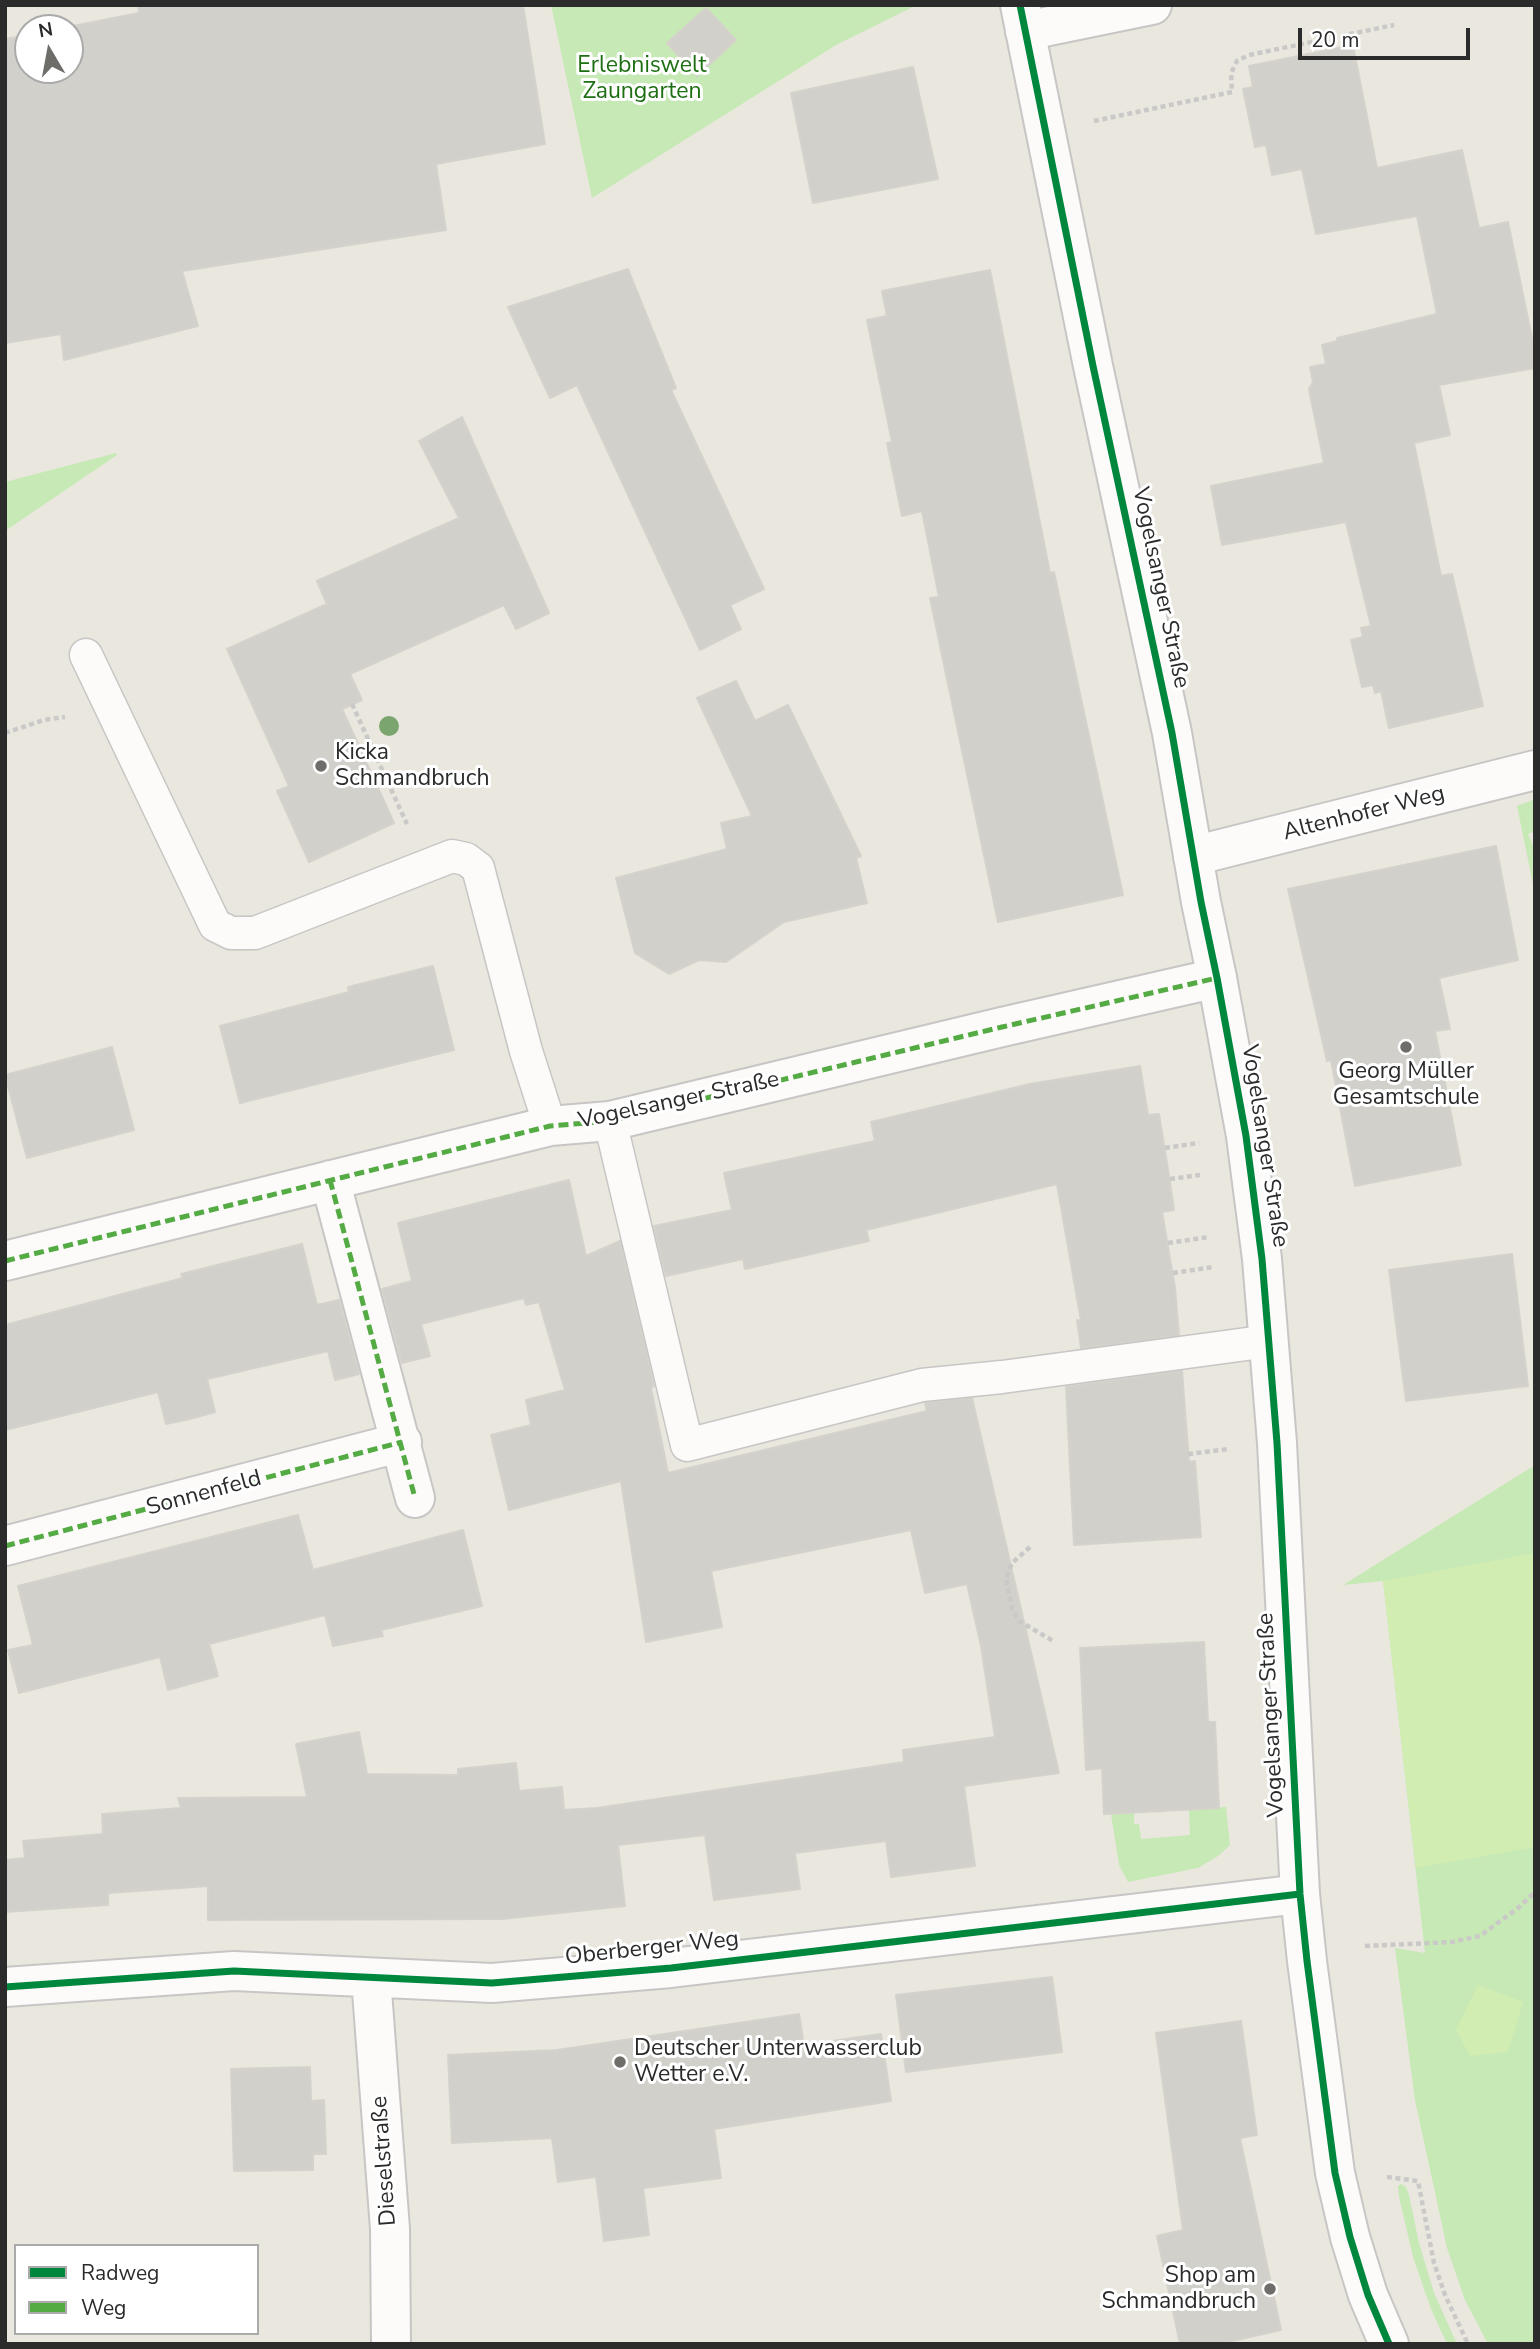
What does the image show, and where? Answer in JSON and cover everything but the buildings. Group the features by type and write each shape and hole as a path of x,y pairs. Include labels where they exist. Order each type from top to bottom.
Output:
{"street":[{"path":"1023,18 1152,5"},
{"name":"Vogelsanger Straße","path":"1023,18 1171,733 1248,1157 1262,1259 1277,1443 1300,1894 1335,2173 1350,2237 1368,2295 1389,2344"},
{"name":"Altenhofer Weg","path":"1192,856 1535,770"},
{"name":"Vogelsanger Straße","path":"550,1126 610,1121 1217,978"},
{"path":"5,1261 550,1126"},
{"path":"330,1180 415,1498"},
{"name":"Sonnenfeld","path":"5,1546 402,1442"},
{"name":"Oberberger Weg","path":"5,1987 234,1971 492,1983 671,1968 1300,1894"},
{"name":"Dieselstraße","path":"371,1978 390,2229 391,2344"}],"lane":[{"path":"86,655 215,925 231,933 255,933 452,856 466,859 478,868 526,1051 550,1126"},
{"path":"610,1121 687,1445 922,1385 1002,1377 1269,1341"}],"path":[{"path":"1045,131 1232,92 1231,73 1237,61 1249,55 1394,24"},
{"path":"352,704 426,867"},
{"path":"5,733 44,720 76,716 116,717"},
{"path":"1030,1547 1012,1563 1006,1578 1013,1609 1019,1621 1055,1642"},
{"path":"1365,1946 1452,1942 1480,1936 1535,1892"},
{"path":"1335,2173 1418,2181 1434,2263 1445,2295 1468,2344"}],"green space":[{"name":"Erlebniswelt Zaungarten","path":"551,5 917,5 836,45 592,198"},
{"path":"116,453 117,455 5,531 5,482"},
{"path":"1535,799 1535,831 1528,834 1535,850 1535,894 1517,806"},
{"path":"1535,1465 1535,2344 1488,2344 1465,2300 1447,2248 1415,2100 1395,1948 1425,1953 1383,1581 1343,1585"},
{"path":"1535,1553 1535,1847 1416,1868 1383,1581"},
{"path":"1226,1807 1230,1845 1218,1856 1198,1868 1128,1882 1119,1865 1111,1814 1134,1813 1134,1824 1139,1824 1141,1839 1190,1835 1189,1810"},
{"path":"1478,1985 1523,2002 1508,2052 1470,2056 1456,2030"},
{"path":"1401,2184 1406,2187 1409,2195 1419,2243 1434,2293 1457,2344 1447,2344 1431,2309 1413,2257 1399,2197 1398,2186"}],"marked path":[{"path":"5,1261 550,1126 610,1121 1217,978"},
{"path":"330,1180 415,1498"},
{"path":"5,1546 402,1442"}],"cycle path":[{"path":"1020,5 1093,366 1172,733 1246,1136 1262,1259 1277,1443 1300,1894 1307,1961 1335,2173 1350,2237 1368,2295 1389,2344"},
{"path":"5,1987 234,1971 492,1983 671,1968 1300,1894"}],"place":[{"name":"Kicka Schmandbruch","path":"321,766"},
{"name":"Georg Müller Gesamtschule","path":"1406,1047"},
{"name":"Deutscher Unterwasserclub Wetter e.V.","path":"620,2062"},
{"name":"Shop am Schmandbruch","path":"1270,2289"}]}
